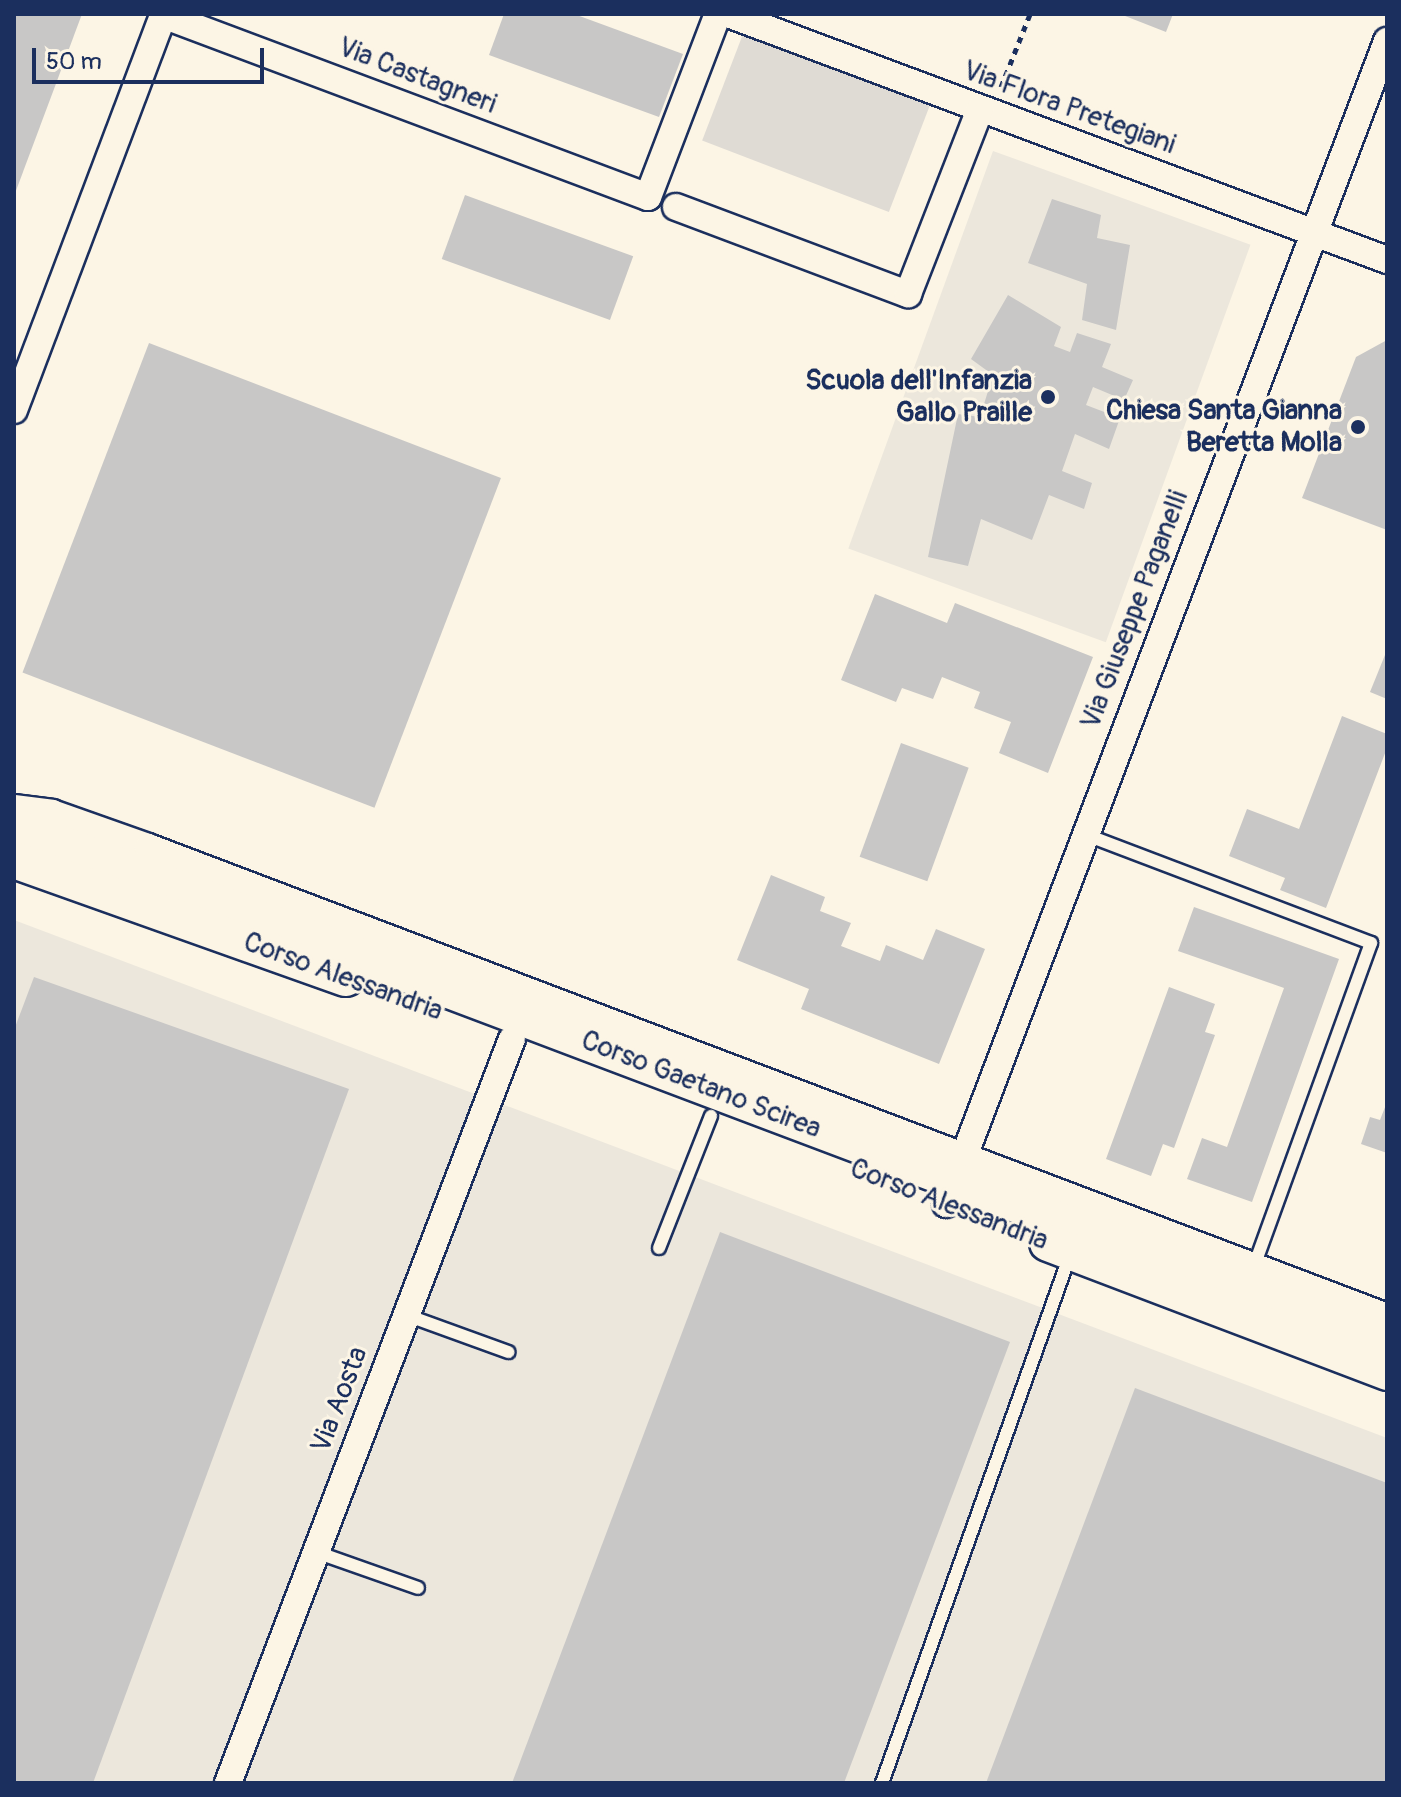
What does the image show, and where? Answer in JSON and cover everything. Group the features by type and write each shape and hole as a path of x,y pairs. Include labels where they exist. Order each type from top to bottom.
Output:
{"street":[{"name":"Via Castagneri","path":"164,15 648,197 718,14"},
{"name":"Via Flora Pretegiani","path":"728,14 989,101 1387,260"},
{"path":"14,410 164,15"},
{"name":"Via Giuseppe Paganelli","path":"954,1181 1387,41"},
{"path":"676,207 908,294 989,101"},
{"name":"Corso Alessandria","path":"14,808 52,813 148,847 954,1181 1071,1252 1387,1372"},
{"name":"Corso Gaetano Scirea","path":"14,826 1387,1344"},
{"name":"Corso Alessandria","path":"14,860 512,1039 711,1116 954,1181 1253,1269 1387,1317"},
{"name":"Via Aosta","path":"228,1783 512,1039"}],"lane":[{"path":"1084,834 1371,943 1253,1269"},
{"path":"659,1248 711,1116"},
{"path":"882,1783 1071,1252"},
{"path":"406,1315 508,1352"},
{"path":"316,1552 418,1588"}],"path":[{"path":"989,101 1030,14"}],"shaded area":[{"path":"743,34 930,106 889,212 702,140"},
{"name":"Scuola dell'Infanzia Gallo Praille","path":"993,151 1250,245 1106,642 848,548"},
{"path":"14,920 1387,1438 1387,1783 14,1783"}],"building":[{"path":"14,14 82,14 14,196"},
{"path":"504,14 574,14 683,54 659,117 489,55"},
{"path":"1120,14 1173,14 1166,32"},
{"path":"465,195 633,256 610,320 442,259"},
{"path":"1052,199 1101,215 1097,238 1130,245 1116,330 1082,320 1087,284 1028,263"},
{"path":"1008,295 1061,327 1054,346 1070,352 1077,333 1111,344 1102,367 1133,380 1124,400 1093,387 1086,405 1120,418 1109,449 1075,434 1062,471 1092,483 1084,509 1049,495 1032,540 981,519 968,566 928,557 958,414 980,417 993,375 971,359"},
{"name":"Chiesa Santa Gianna Beretta Molla","path":"1387,340 1387,530 1302,498 1356,357"},
{"path":"149,343 501,478 374,808 22,673"},
{"path":"875,594 947,623 955,603 1093,657 1048,773 999,753 1011,722 974,708 980,692 942,677 933,699 902,688 896,702 841,680"},
{"path":"1387,650 1387,699 1370,692"},
{"path":"1342,716 1387,734 1387,748 1326,908 1280,890 1285,878 1229,856 1247,809 1299,829"},
{"path":"901,743 969,768 927,881 860,857"},
{"path":"771,875 825,897 820,911 851,923 841,946 880,961 886,945 923,960 936,929 985,949 939,1064 801,1009 809,989 737,960"},
{"path":"1194,907 1339,959 1252,1202 1187,1179 1202,1138 1227,1147 1284,988 1178,951"},
{"path":"34,977 349,1089 93,1783 14,1783 14,1030"},
{"path":"1169,987 1215,1004 1205,1032 1215,1035 1174,1148 1163,1144 1151,1176 1106,1159"},
{"path":"1387,1102 1387,1153 1361,1144 1370,1117 1380,1120"},
{"path":"720,1232 1010,1342 844,1783 512,1783"},
{"path":"1135,1388 1387,1483 1387,1783 986,1783"}],"place":[{"name":"Scuola dell'Infanzia Gallo Praille","path":"1048,397"},
{"name":"Chiesa Santa Gianna Beretta Molla","path":"1358,427"}]}
